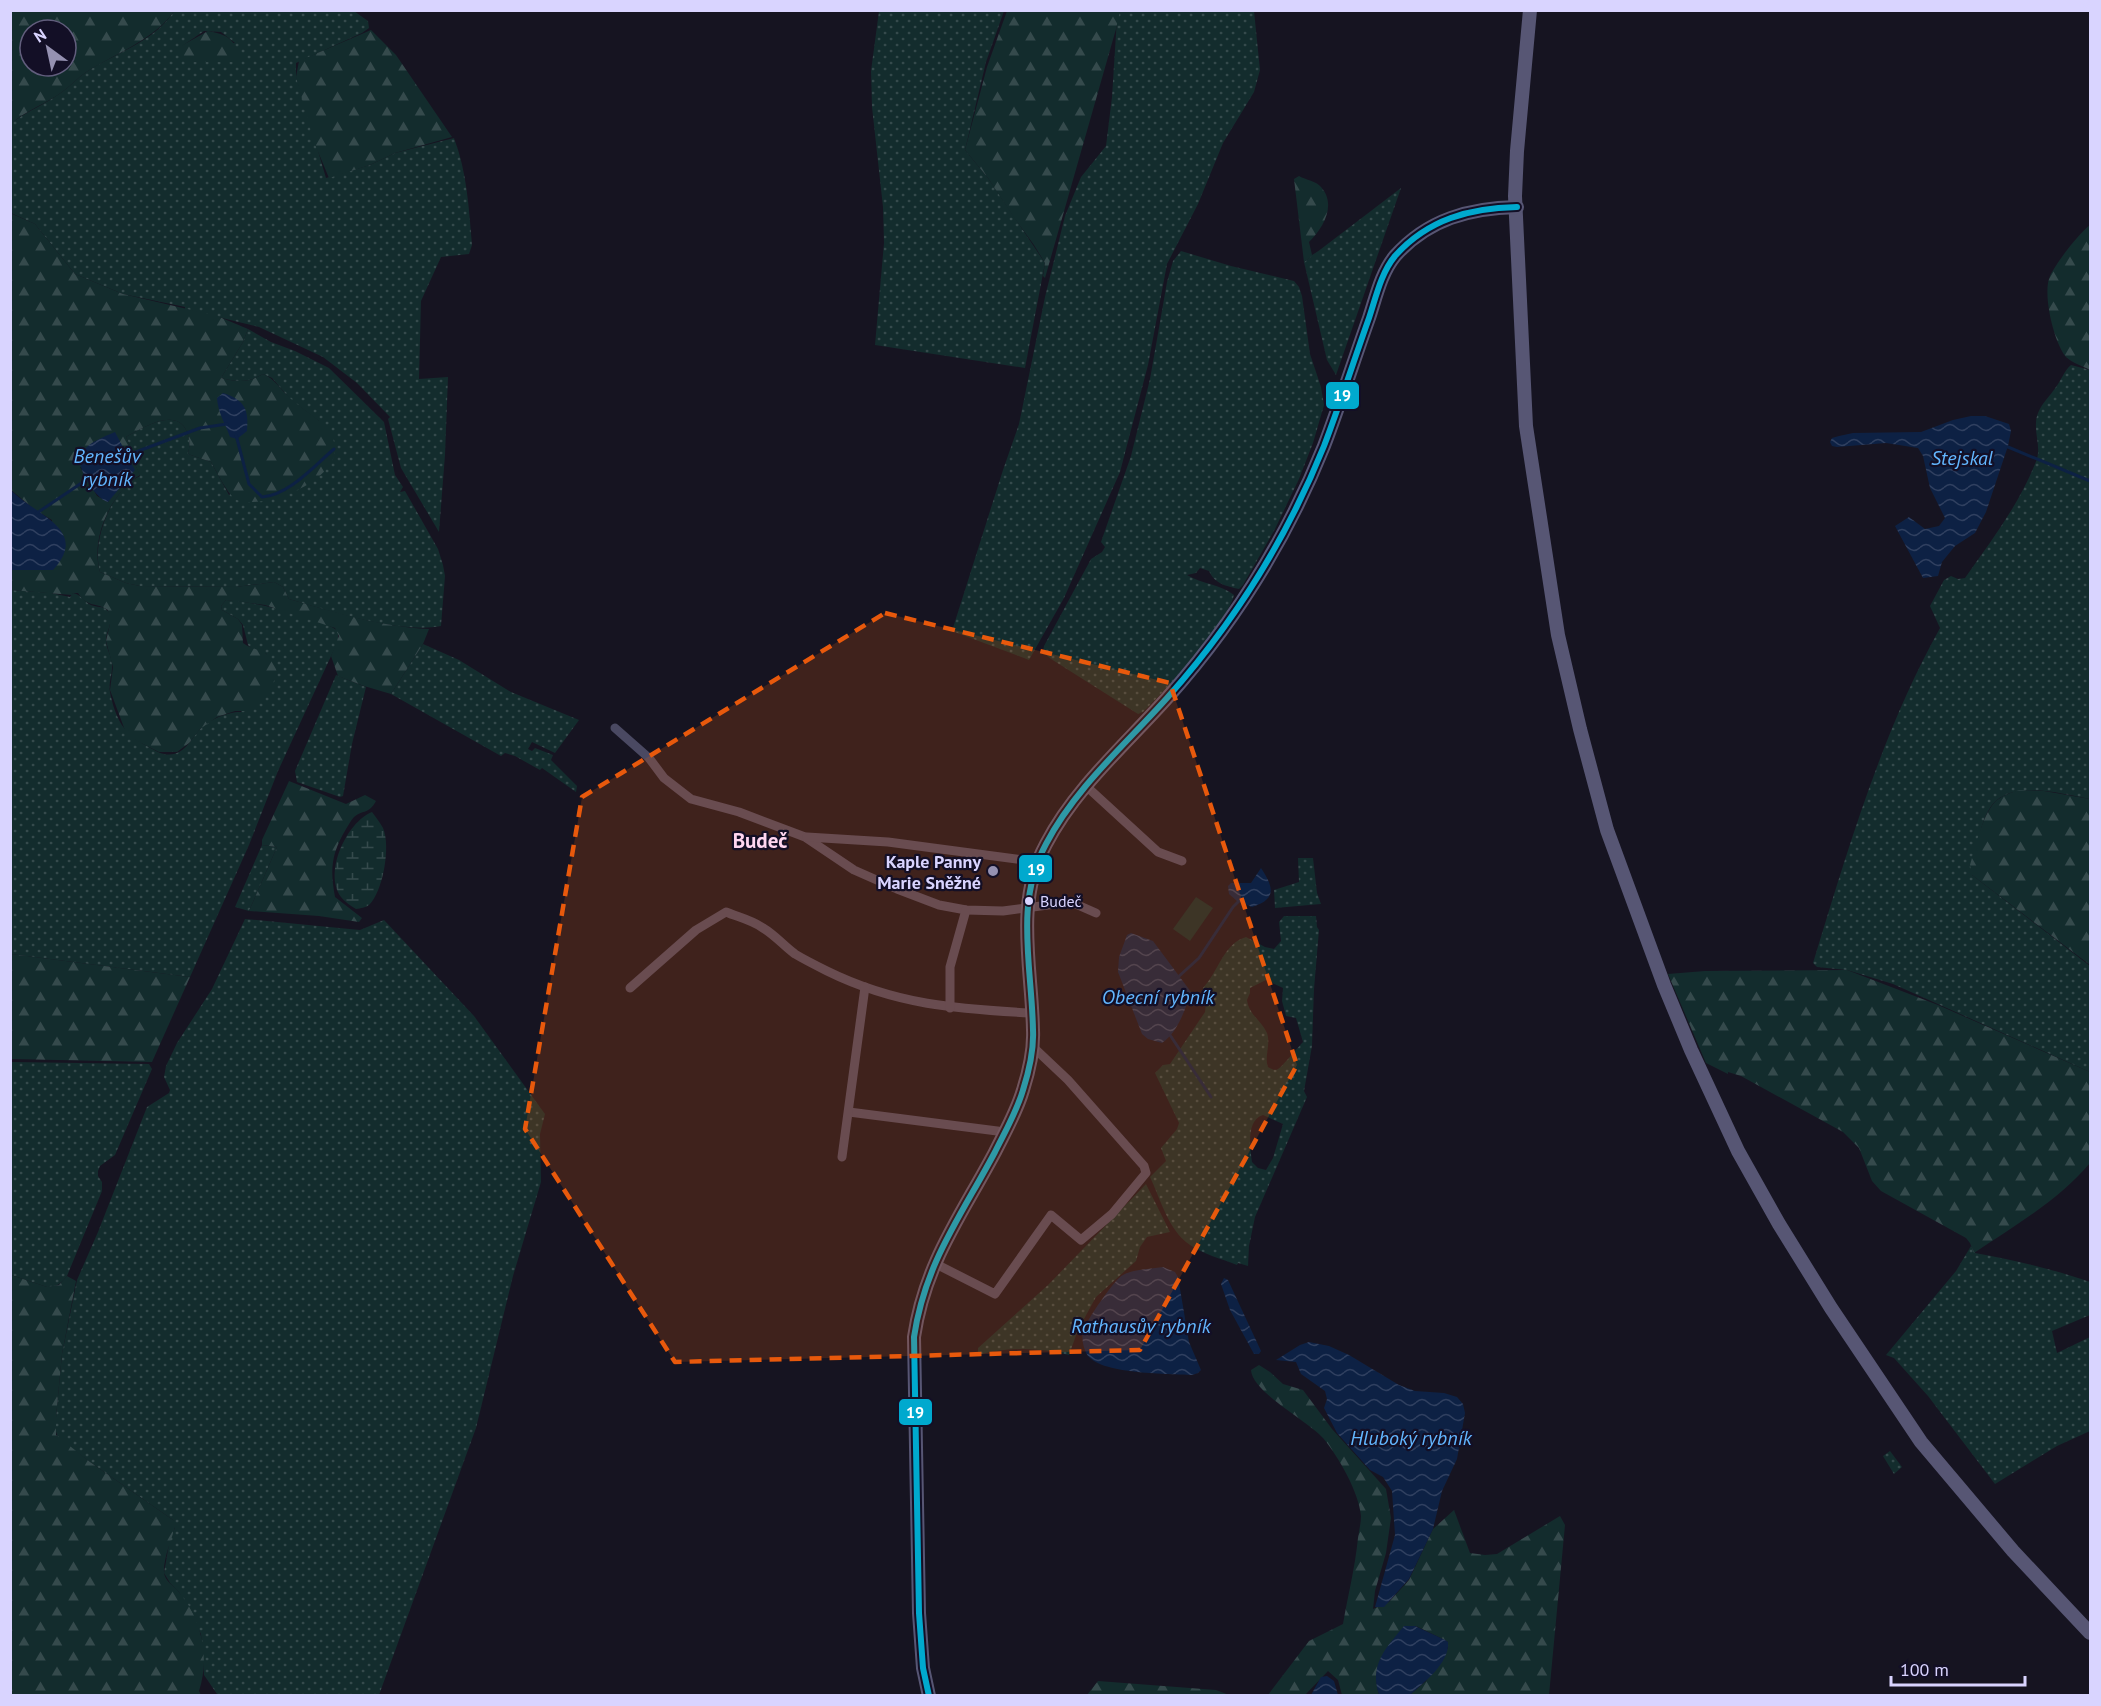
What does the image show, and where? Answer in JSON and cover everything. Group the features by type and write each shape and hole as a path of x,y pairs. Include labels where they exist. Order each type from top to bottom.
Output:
{"main road":[{"path":"1530,10 1515,196 1526,426 1558,635 1607,830 1664,985 1691,1050 1738,1150 1785,1234 1866,1362 1922,1442 2013,1551 2091,1633"},
{"path":"929,1695 923,1668 919,1613 914,1360 916,1321 934,1263 951,1227 981,1179 1023,1093 1032,1046 1026,941 1027,907 1030,883 1038,862 1057,825 1086,786 1201,658 1223,630 1260,574 1299,500 1324,445 1386,267 1416,237 1439,222 1479,209 1517,207"}],"street":[{"path":"615,728 649,758 664,778 691,799 739,812 805,837 854,870 897,889 939,904 966,909 1004,911 1071,902 1096,912"},
{"path":"1086,786 1158,852 1182,861"},
{"path":"805,837 888,842 1038,862"},
{"path":"950,1008 950,967 966,909"},
{"path":"630,988 696,930 726,912 765,929 795,953 828,972 865,987 914,1002 950,1008 1031,1013"},
{"path":"843,1157 865,987"},
{"path":"934,1263 995,1294 1051,1215 1081,1240 1112,1214 1146,1173 1144,1166 1068,1080 1032,1046"},
{"path":"849,1112 1005,1132"}],"highlighted area":[{"path":"885,613 1170,683 1297,1065 1140,1350 675,1362 525,1129 582,797"}],"green space":[{"path":"11,10 174,10 158,29 147,37 87,71 62,92 11,124"},
{"path":"174,11 354,11 368,21 369,28 362,33 296,63 296,76 326,178 370,165 395,153 454,138 465,177 472,245 469,254 441,257 421,301 419,379 448,377 439,532 401,468 388,419 390,417 357,383 323,357 259,327 185,309 185,307 123,294 75,274 35,224 11,213 10,124 56,96 87,71 148,37 167,21","holes":["204,31 221,32 235,43 182,46"]},
{"path":"879,11 1004,11 986,62 965,150 988,178 1045,263 1025,368 875,345 884,243 871,71"},
{"path":"1007,11 1120,11 1045,278 1043,276 1045,263 1034,245 988,178 965,150 987,67"},
{"path":"1120,11 1254,11 1260,70 1254,92 1223,143 1198,204 1167,264 1148,365 1120,472 1064,598 1029,660 952,631 1019,424 1045,297 1065,216 1081,177 1106,146 1117,18"},
{"path":"371,30 396,55 452,137 395,153 370,165 329,178 314,142 296,77 299,61"},
{"path":"208,31 225,36 232,41 240,57 237,62 189,62 181,53 181,46"},
{"path":"1299,176 1319,185 1328,201 1323,223 1309,242 1312,255 1322,249 1304,262 1294,179"},
{"path":"1401,188 1336,375 1327,360 1304,262"},
{"path":"10,213 35,224 75,274 123,294 217,316 248,329 243,342 221,378 243,381 263,374 267,376 286,395 318,420 334,440 335,449 332,461 311,482 280,497 249,502 234,498 226,489 211,462 188,454 189,438 182,424 176,421 159,421 133,433 126,437 140,475 120,493 105,518 98,545 100,572 140,586 236,587 274,582 283,587 289,599 376,622 429,629 423,644 391,694 338,676 331,656 339,636 335,628 265,605 226,600 221,606 222,610 238,619 242,625 243,643 266,654 275,663 277,670 272,686 248,711 235,711 217,717 200,729 189,743 177,752 159,752 126,733 110,690 113,667 106,641 110,624 108,610 88,603 78,593 72,595 11,590 11,570 53,570 52,520 11,490","holes":["80,467 131,476 115,491 108,502 97,496"]},
{"path":"2090,225 2090,370 2068,359 2062,350 2050,318 2047,294 2053,270 2074,241"},
{"path":"1181,251 1294,281 1302,296 1310,354 1321,387 1324,405 1299,479 1275,529 1243,585 1239,589 1225,585 1214,579 1209,571 1200,568 1196,573 1187,575 1223,588 1234,595 1220,621 1194,656 1153,702 1138,714 1043,652 1044,646 1091,559 1102,552 1105,547 1101,542 1131,456 1150,379 1167,282 1173,261"},
{"path":"248,329 329,368 384,422 395,475 403,487 400,492 405,491 438,549 443,565 445,576 441,626 405,627 344,615 289,599 283,587 274,582 236,587 140,586 100,572 98,546 106,518 120,493 140,476 126,437 159,421 176,421 182,424 187,432 188,454 211,462 229,495 319,421 291,400 272,378 263,374 243,381 221,378 243,342"},
{"path":"2071,365 2090,370 2090,799 2037,790 2010,793 1999,799 1990,808 1983,822 1972,875 2090,966 2090,1072 1893,984 1847,970 1817,967 1813,963 1868,792 1901,708 1940,628 1930,606 1944,580 1951,576 1958,579 1965,578 2012,509 2037,459 2038,412"},
{"path":"10,590 70,597 73,593 91,605 108,611 110,623 106,642 112,662 110,689 118,718 132,737 164,754 177,753 182,750 203,726 211,721 227,714 241,712 267,654 253,650 248,645 243,625 238,619 222,610 221,606 226,600 284,610 329,625 338,631 338,641 278,771 249,845 190,977 11,954"},
{"path":"423,644 459,660 511,692 579,720 555,753 532,742 528,749 532,751 535,748 553,755 551,760 577,786 576,792 542,768 540,770 505,753 501,756 391,694"},
{"path":"336,675 366,687 352,744 343,796 340,797 297,782 295,771"},
{"path":"289,781 346,804 365,795 376,801 371,808 354,817 337,846 333,862 332,879 335,897 362,918 359,922 319,916 249,911 277,847 262,845 262,840"},
{"path":"2019,790 2044,791 2090,799 2090,965 1972,875 1970,865 1989,809 1999,798"},
{"path":"372,812 383,828 386,857 382,880 374,899 369,905 356,909 342,899 336,887 336,862 346,837 363,817"},
{"path":"262,845 277,847 249,911 235,907"},
{"path":"1298,858 1313,858 1317,893 1321,904 1275,908 1274,890 1299,882"},
{"path":"1196,897 1213,908 1190,941 1173,929"},
{"path":"1284,916 1316,916 1319,930 1312,1046 1304,1091 1307,1097 1255,1217 1249,1246 1248,1266 1238,1263 1237,1265 1207,1254 1182,1239 1171,1223 1150,1177 1166,1161 1161,1148 1177,1129 1179,1123 1155,1073 1163,1065 1170,1064 1205,1012 1203,988 1232,945 1246,937 1274,949 1281,941 1279,922","holes":["1266,980 1283,988 1282,1001 1286,1016 1296,1018 1303,1042 1283,1065 1275,1070 1268,1067 1267,1063 1267,1033 1250,1010 1247,1000 1250,988","1263,1115 1283,1124 1273,1158 1266,1170 1258,1168 1252,1162 1250,1149 1250,1135 1254,1122"]},
{"path":"245,919 360,930 384,920 474,1016 545,1114 540,1134 541,1182 513,1276 476,1428 379,1695 217,1694 204,1675 201,1634 179,1592 164,1573 170,1538 175,1528 173,1520 58,1438 55,1428 62,1354 77,1280 147,1107 169,1093 170,1090 164,1077 166,1066 177,1043 212,989"},
{"path":"11,954 190,977 152,1062 11,1059"},
{"path":"1847,970 1938,1005 2090,1072 2090,1163 2050,1201 1974,1253 1966,1238 1881,1191 1872,1181 1859,1148 1843,1132 1741,1076 1728,1072 1728,1074 1706,1063 1668,974 1705,971"},
{"path":"11,1062 149,1064 152,1069 115,1155 100,1166 98,1176 102,1182 102,1191 67,1276 61,1283 54,1286 47,1287 11,1275"},
{"path":"1146,1184 1170,1232 1147,1237 1140,1247 1136,1261 1096,1297 1078,1330 1069,1355 1046,1350 1023,1349 1001,1350 978,1355 978,1348 1048,1285"},
{"path":"1971,1246 1975,1253 2033,1265 2090,1282 2090,1315 2052,1331 2057,1353 2090,1337 2090,1431 2057,1446 1995,1484 1928,1396 1894,1358 1886,1355 1956,1271"},
{"path":"11,1275 47,1287 59,1285 67,1276 76,1281 62,1354 56,1435 176,1524 166,1555 164,1573 193,1613 202,1639 204,1665 199,1691 201,1695 11,1695"},
{"path":"1259,1365 1283,1384 1303,1390 1332,1429 1386,1489 1391,1518 1386,1553 1375,1591 1373,1609 1389,1602 1409,1580 1433,1529 1454,1510 1470,1553 1485,1555 1497,1554 1560,1516 1565,1525 1549,1695 1410,1695 1426,1681 1448,1648 1448,1642 1416,1626 1405,1626 1381,1658 1377,1675 1379,1695 1342,1695 1338,1680 1328,1671 1305,1695 1268,1695 1309,1641 1343,1624 1361,1516 1352,1486 1335,1454 1316,1431 1261,1388 1251,1370"},
{"path":"1890,1451 1902,1467 1894,1474 1883,1456"},
{"path":"1098,1681 1216,1690 1229,1695 1087,1695"}],"water":[{"path":"223,393 241,403 246,412 247,431 237,439 230,437 219,408 217,398"},
{"name":"Stejskal","path":"1971,416 1985,416 2009,424 2011,431 2008,446 1986,512 1975,533 1955,546 1942,562 1938,576 1923,578 1895,526 1909,517 1925,529 1939,526 1945,518 1930,488 1923,456 1918,448 1886,443 1837,447 1832,446 1830,442 1832,438 1853,433 1921,432"},
{"name":"Benešův rybník","path":"115,432 135,470 108,502 97,495 87,480 80,464 80,457 89,445"},
{"path":"11,490 55,524 62,533 66,544 63,556 53,570 11,570"},
{"path":"1261,868 1271,891 1266,900 1252,907 1237,901 1229,894 1228,886 1231,883 1251,883"},
{"name":"Obecní rybník","path":"1131,933 1153,941 1191,992 1177,1027 1162,1043 1148,1039 1142,1034 1118,972 1119,957 1127,935"},
{"name":"Rathausův rybník","path":"1163,1267 1175,1272 1178,1277 1189,1342 1201,1370 1192,1375 1138,1372 1108,1367 1089,1357 1083,1345 1083,1331 1094,1311 1114,1284 1127,1273"},
{"path":"1224,1278 1228,1280 1261,1351 1259,1354 1254,1354 1230,1310 1221,1284"},
{"name":"Hluboký rybník","path":"1309,1342 1329,1346 1349,1355 1399,1385 1415,1391 1444,1393 1457,1397 1463,1404 1465,1413 1457,1459 1442,1491 1433,1529 1409,1579 1384,1607 1375,1607 1395,1535 1392,1491 1383,1477 1370,1470 1337,1433 1324,1408 1327,1399 1325,1391 1301,1374 1296,1362 1276,1360"},
{"path":"1404,1626 1415,1626 1448,1642 1445,1657 1435,1672 1410,1695 1379,1695 1376,1684 1378,1665 1386,1649"},
{"path":"1327,1676 1334,1681 1338,1695 1311,1695 1321,1677"}],"waterway":[{"path":"125,456 200,428 227,424"},
{"path":"236,435 249,484 262,497 282,491 310,471 334,449"},
{"path":"2008,447 2090,481"},
{"path":"37,513 89,478"},
{"path":"1177,978 1199,958 1240,900"},
{"path":"1170,1035 1211,1097"}],"transit line":[{"name":"19","path":"929,1696 923,1668 919,1613 914,1337 919,1310 935,1263 1011,1121 1027,1075 1033,1038 1027,936 1028,912 1030,889 1036,866 1046,844 1071,804 1191,670 1236,610 1275,547 1324,446 1379,286 1395,256 1408,243 1436,224 1466,213 1517,207"}],"place":[{"name":"Kaple Panny Marie Sněžné","path":"993,871"},
{"name":"Budeč","path":"1029,901"}],"district":[{"name":"Budeč","path":"760,840"}]}
